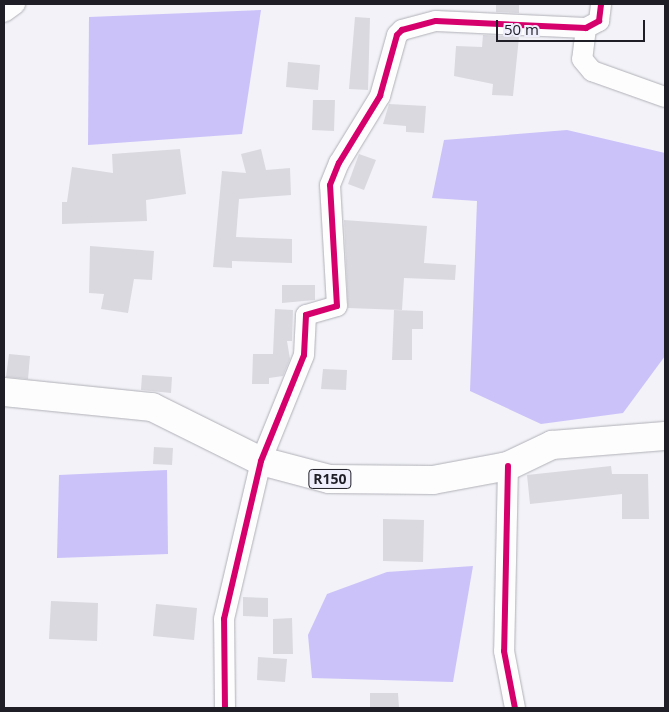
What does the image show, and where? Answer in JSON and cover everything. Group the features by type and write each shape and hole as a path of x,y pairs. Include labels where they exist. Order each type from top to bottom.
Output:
{"main road":[{"name":"R150","path":"4,392 152,407 261,461 329,479 433,480 508,466 552,445 665,436"}],"street":[{"path":"4,12 15,4"},
{"path":"225,708 224,619 261,461 304,355 306,315 337,306 330,185 339,163 380,96 397,35 402,30 436,21 586,28 598,21 601,4"},
{"path":"586,28 582,59 592,71 665,97"},
{"path":"508,466 504,651 515,708"}],"shaded area":[{"path":"261,10 242,134 88,145 89,17"},
{"path":"567,130 665,153 665,356 623,413 541,424 470,391 477,201 432,198 444,140"},
{"path":"167,470 168,554 57,558 59,475"},
{"path":"473,566 453,682 312,678 308,635 327,594 387,572"}],"building":[{"path":"496,4 519,4 519,13 496,12"},
{"path":"355,17 370,18 368,90 349,89"},
{"path":"483,35 519,37 513,96 492,95 493,84 454,76 456,46 482,47"},
{"path":"288,62 320,65 318,90 286,87"},
{"path":"313,100 335,100 334,131 312,130"},
{"path":"389,104 426,106 424,133 406,132 406,126 383,124"},
{"path":"180,149 186,194 146,200 147,221 62,224 62,202 67,202 72,167 113,173 112,154"},
{"path":"261,149 266,170 290,168 291,195 239,199 236,237 292,239 292,263 232,261 232,268 213,267 222,171 246,173 241,154"},
{"path":"359,154 376,160 364,190 348,184"},
{"path":"344,220 427,226 424,263 456,265 455,280 404,278 402,310 348,308"},
{"path":"90,246 154,251 152,280 134,279 128,313 101,309 104,294 89,293"},
{"path":"282,285 315,285 315,300 282,303"},
{"path":"275,309 293,310 292,341 287,341 290,359 283,376 269,378 269,384 252,384 253,354 273,354"},
{"path":"394,310 423,311 423,329 412,329 412,360 392,360"},
{"path":"9,354 30,356 28,379 6,377"},
{"path":"323,369 347,370 346,390 321,389"},
{"path":"142,375 172,377 171,393 141,390"},
{"path":"154,447 173,448 172,465 153,464"},
{"path":"611,466 612,474 648,474 649,519 622,519 622,494 530,504 527,475"},
{"path":"383,519 424,520 423,562 383,561"},
{"path":"243,597 268,598 268,617 243,616"},
{"path":"51,601 98,603 97,641 49,639"},
{"path":"156,604 197,608 194,640 153,636"},
{"path":"292,618 293,654 273,654 273,619"},
{"path":"258,657 287,659 285,682 257,680"},
{"path":"370,693 398,693 399,708 370,708"}],"cycle path":[{"path":"225,708 224,619 261,461 304,355 306,315 337,306 330,185 339,163 380,96 397,35 402,30 436,21 586,28 599,21 601,4"},
{"path":"508,466 504,651 515,708"}]}
